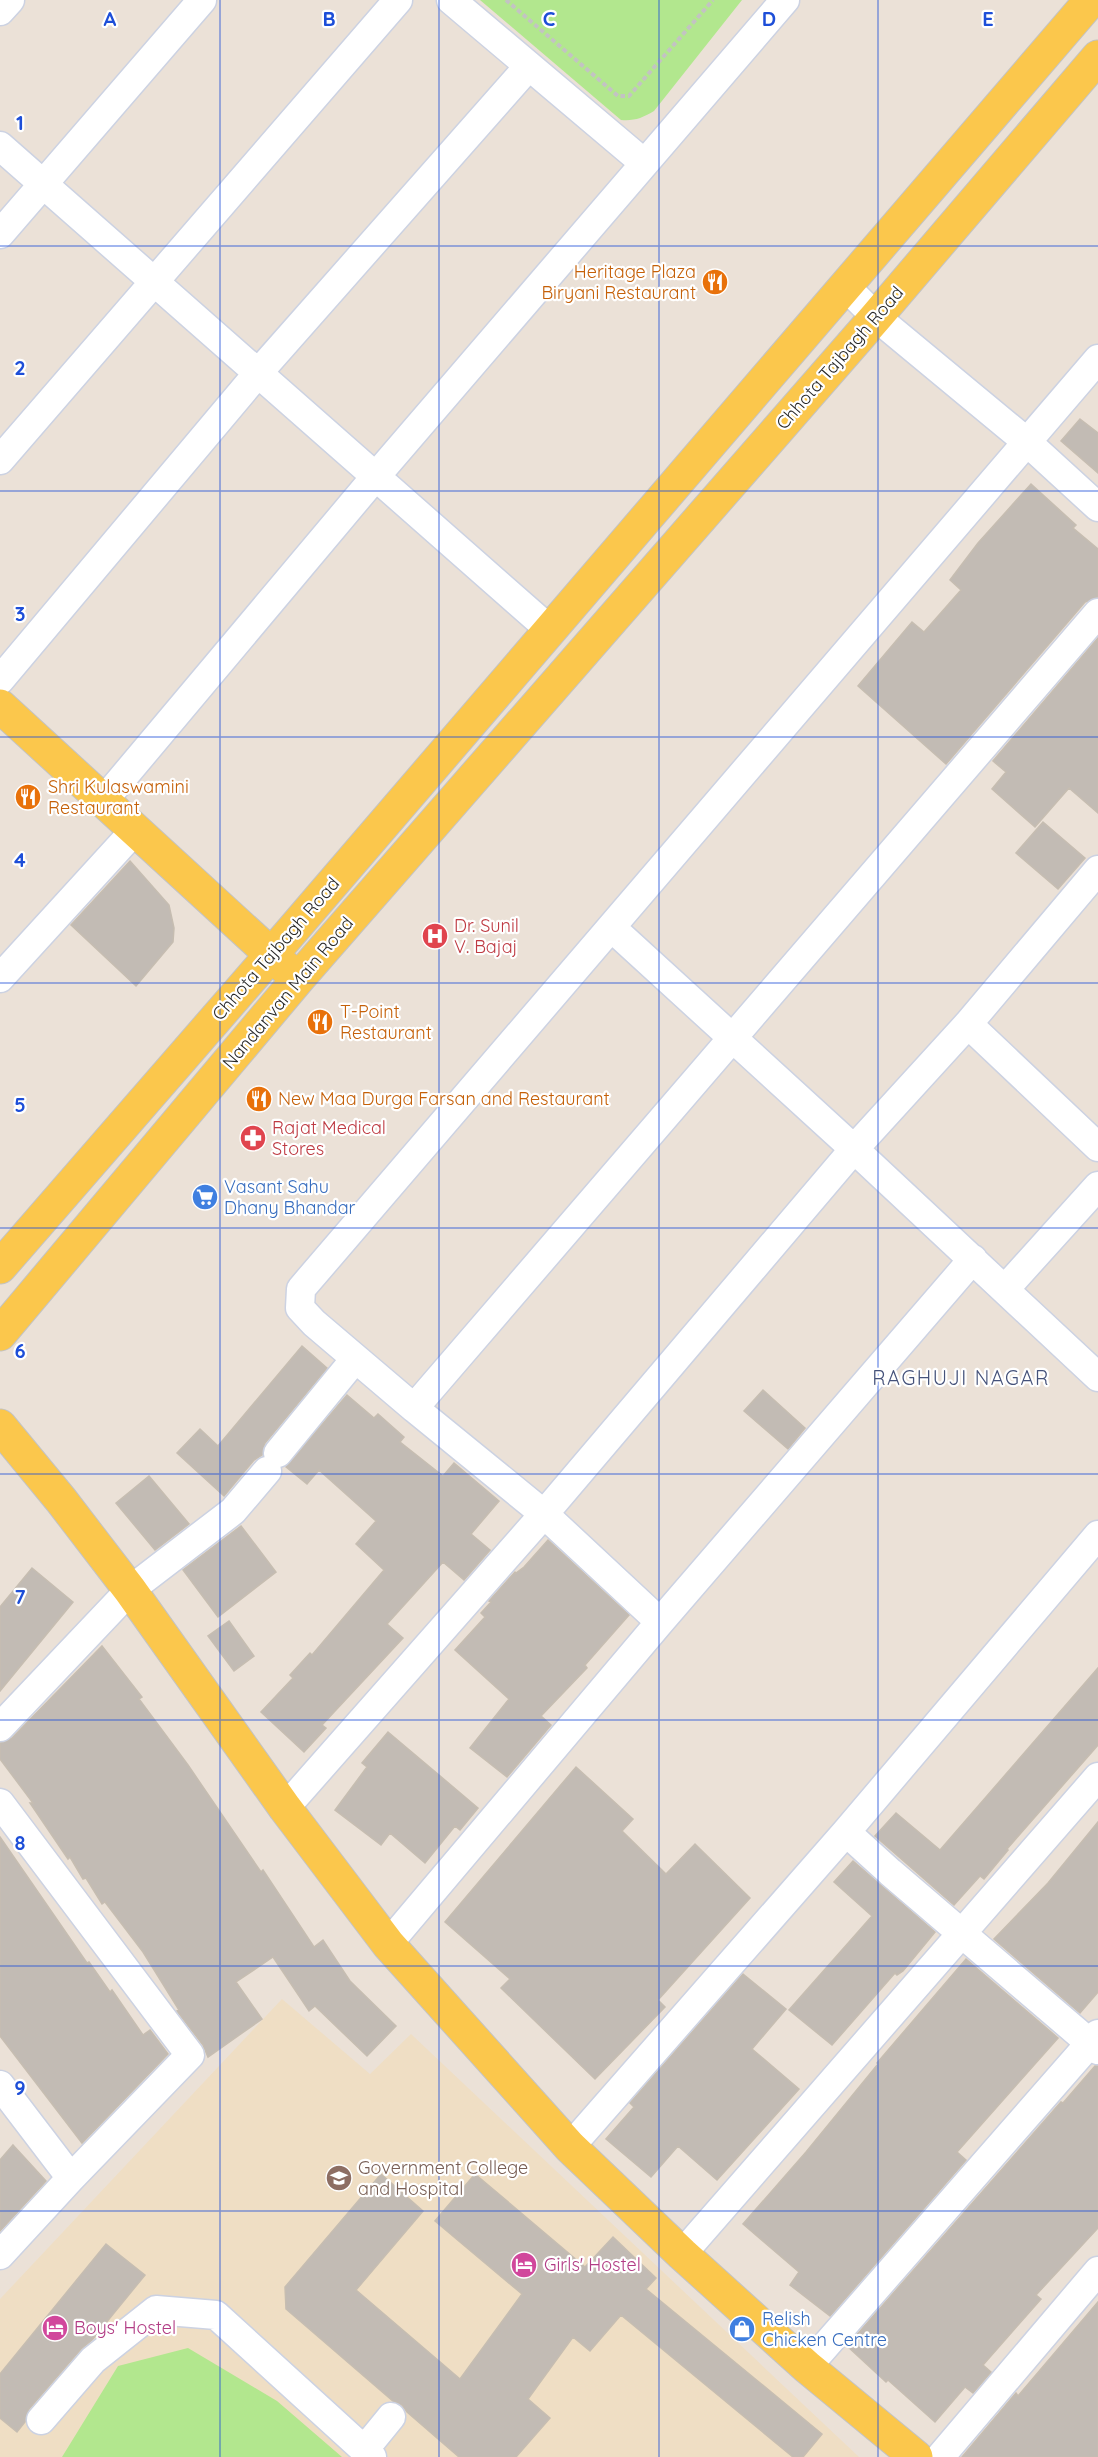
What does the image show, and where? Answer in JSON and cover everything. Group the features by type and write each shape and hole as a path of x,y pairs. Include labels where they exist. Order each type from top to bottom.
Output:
{"main road":[{"name":"Chhota Tajbagh Road","path":"0,1266 272,954 1091,0"},
{"name":"Chhota Tajbagh Road","path":"579,656 876,317 1098,57"},
{"name":"Nandanvan Main Road","path":"0,1334 298,979 579,656"},
{"path":"0,706 298,979"},
{"path":"0,1426 61,1500 129,1590 285,1808 388,1944 570,2147 682,2254 807,2367 916,2457"}],"street":[{"path":"0,11 10,0"},
{"path":"0,234 202,0"},
{"path":"0,460 398,0"},
{"path":"451,0 644,163"},
{"path":"104,800 376,476 785,0"},
{"path":"0,680 258,373 529,66"},
{"path":"0,146 550,630"},
{"path":"846,287 876,317 1026,442 1098,507"},
{"path":"660,1622 544,1514 314,1323 300,1308 301,1289 1098,358"},
{"path":"414,1408 1098,613"},
{"path":"0,978 136,829"},
{"path":"285,1808 544,1514 854,1149 968,1024 1098,870"},
{"path":"612,928 734,1038 1098,1377"},
{"path":"968,1024 1098,1146"},
{"path":"1005,1289 1098,1186"},
{"path":"388,1944 660,1622 973,1259"},
{"path":"0,1728 129,1590 233,1511 355,1359"},
{"path":"570,2147 846,1832 1098,1535"},
{"path":"682,2254 1098,1777"},
{"path":"0,1803 190,2055 0,2255"},
{"path":"807,2367 1095,2042 961,1932 846,1832"},
{"path":"0,2085 71,2178"},
{"path":"940,2457 1098,2271"},
{"path":"41,2420 93,2360 156,2310 216,2315 368,2453 391,2417"}],"path":[{"path":"506,0 618,96 629,96 712,0"}],"shaded area":[{"name":"Government College and Hospital","path":"282,1999 370,2074 411,2034 859,2457 0,2457 0,2299"}],"green space":[{"path":"480,0 742,0 654,111 646,116 621,120"},
{"path":"188,2348 277,2401 342,2457 62,2457 118,2366"}],"building":[{"path":"1080,419 1098,433 1098,473 1061,441"},
{"path":"1031,484 1076,525 1073,528 1098,549 1098,597 1085,602 946,764 858,686 912,622 924,632 961,590 950,580 978,543"},
{"path":"1098,638 1098,813 1069,788 1035,827 992,789 1006,772 993,761"},
{"path":"1043,822 1085,858 1058,889 1016,853"},
{"path":"130,861 169,905 174,928 173,942 136,986 71,925"},
{"path":"302,1346 327,1368 265,1443 262,1455 254,1460 224,1496 177,1453 200,1429 218,1446"},
{"path":"763,1390 805,1428 788,1449 744,1411"},
{"path":"347,1395 374,1418 378,1414 404,1437 400,1442 443,1476 454,1463 499,1501 471,1534 490,1550 464,1580 443,1562 387,1624 403,1638 322,1725 326,1728 304,1752 261,1712 293,1678 290,1675 310,1653 312,1655 384,1570 356,1544 376,1521 319,1470 307,1484 286,1467"},
{"path":"149,1476 189,1524 155,1550 116,1503"},
{"path":"241,1526 276,1572 218,1617 183,1570"},
{"path":"548,1540 629,1615 585,1665 587,1668 541,1716 551,1725 507,1777 470,1748 509,1699 455,1650 485,1617 481,1613 491,1602 489,1601"},
{"path":"32,1568 73,1602 0,1691 0,1607"},
{"path":"229,1621 254,1656 234,1671 208,1636"},
{"path":"102,1646 142,1697 139,1699 188,1765 261,1872 263,1870 314,1947 323,1940 350,1981 396,2026 367,2056 315,2006 309,2011 273,1957 236,1982 262,2019 208,2057 203,2045 177,2011 179,2010 143,1952 105,1902 102,1904 70,1857 68,1859 30,1803 33,1803 0,1759 0,1743 12,1738"},
{"path":"1098,1668 1098,1745 1007,1849 984,1879 980,1876 954,1905 875,1836 896,1813 940,1850"},
{"path":"388,1732 478,1808 460,1830 455,1826 425,1863 390,1833 381,1845 335,1810 367,1767 362,1763"},
{"path":"576,1767 633,1819 622,1831 666,1874 695,1844 750,1898 658,2000 665,2007 595,2079 501,1988 510,1979 445,1922"},
{"path":"1098,1822 1098,1992 1080,2013 994,1939 1048,1883"},
{"path":"0,1837 87,1963 89,1962 110,1992 112,1990 143,2035 150,2030 168,2054 82,2143 0,2036"},
{"path":"853,1861 935,1932 903,1971 897,1975 895,1973 832,2045 789,2010 872,1916 834,1882"},
{"path":"966,1959 1058,2038 957,2152 966,2160 830,2316 790,2285 799,2272 743,2224 806,2152 877,2063"},
{"path":"743,1974 786,2009 752,2049 799,2089 717,2180 678,2146 651,2177 606,2139 634,2107 630,2103"},
{"path":"1095,2066 1098,2066 1098,2228 1036,2295 1041,2299 983,2365 991,2372 973,2393 965,2387 935,2422 847,2346"},
{"path":"13,2145 46,2181 0,2231 0,2160"},
{"path":"381,2174 423,2211 356,2290 460,2379 522,2294 435,2221 475,2174 585,2267 613,2237 656,2278 646,2289 822,2434 803,2457 793,2457 621,2315 590,2351 573,2337 528,2399 550,2418 516,2457 459,2457 407,2412 402,2405 393,2401 286,2309 285,2287"},
{"path":"106,2244 145,2275 92,2340 81,2349 29,2409 25,2422 17,2432 0,2418 0,2374"},
{"path":"1098,2302 1098,2457 962,2457 1016,2393 1018,2396"}],"place":[{"name":"Heritage Plaza Biryani Restaurant","path":"715,282"},
{"name":"Shri Kulaswamini Restaurant","path":"28,797"},
{"name":"Dr. Sunil V. Bajaj","path":"435,936"},
{"name":"T-Point Restaurant","path":"320,1022"},
{"name":"New Maa Durga Farsan and Restaurant","path":"259,1099"},
{"name":"Rajat Medical Stores","path":"253,1138"},
{"name":"Vasant Sahu Dhany Bhandar","path":"205,1197"},
{"name":"Government College and Hospital","path":"339,2178"},
{"name":"Girls' Hostel","path":"524,2265"},
{"name":"Boys' Hostel","path":"55,2328"},
{"name":"Relish Chicken Centre","path":"742,2329"}],"district":[{"name":"RAGHUJI NAGAR","path":"961,1378"}]}
